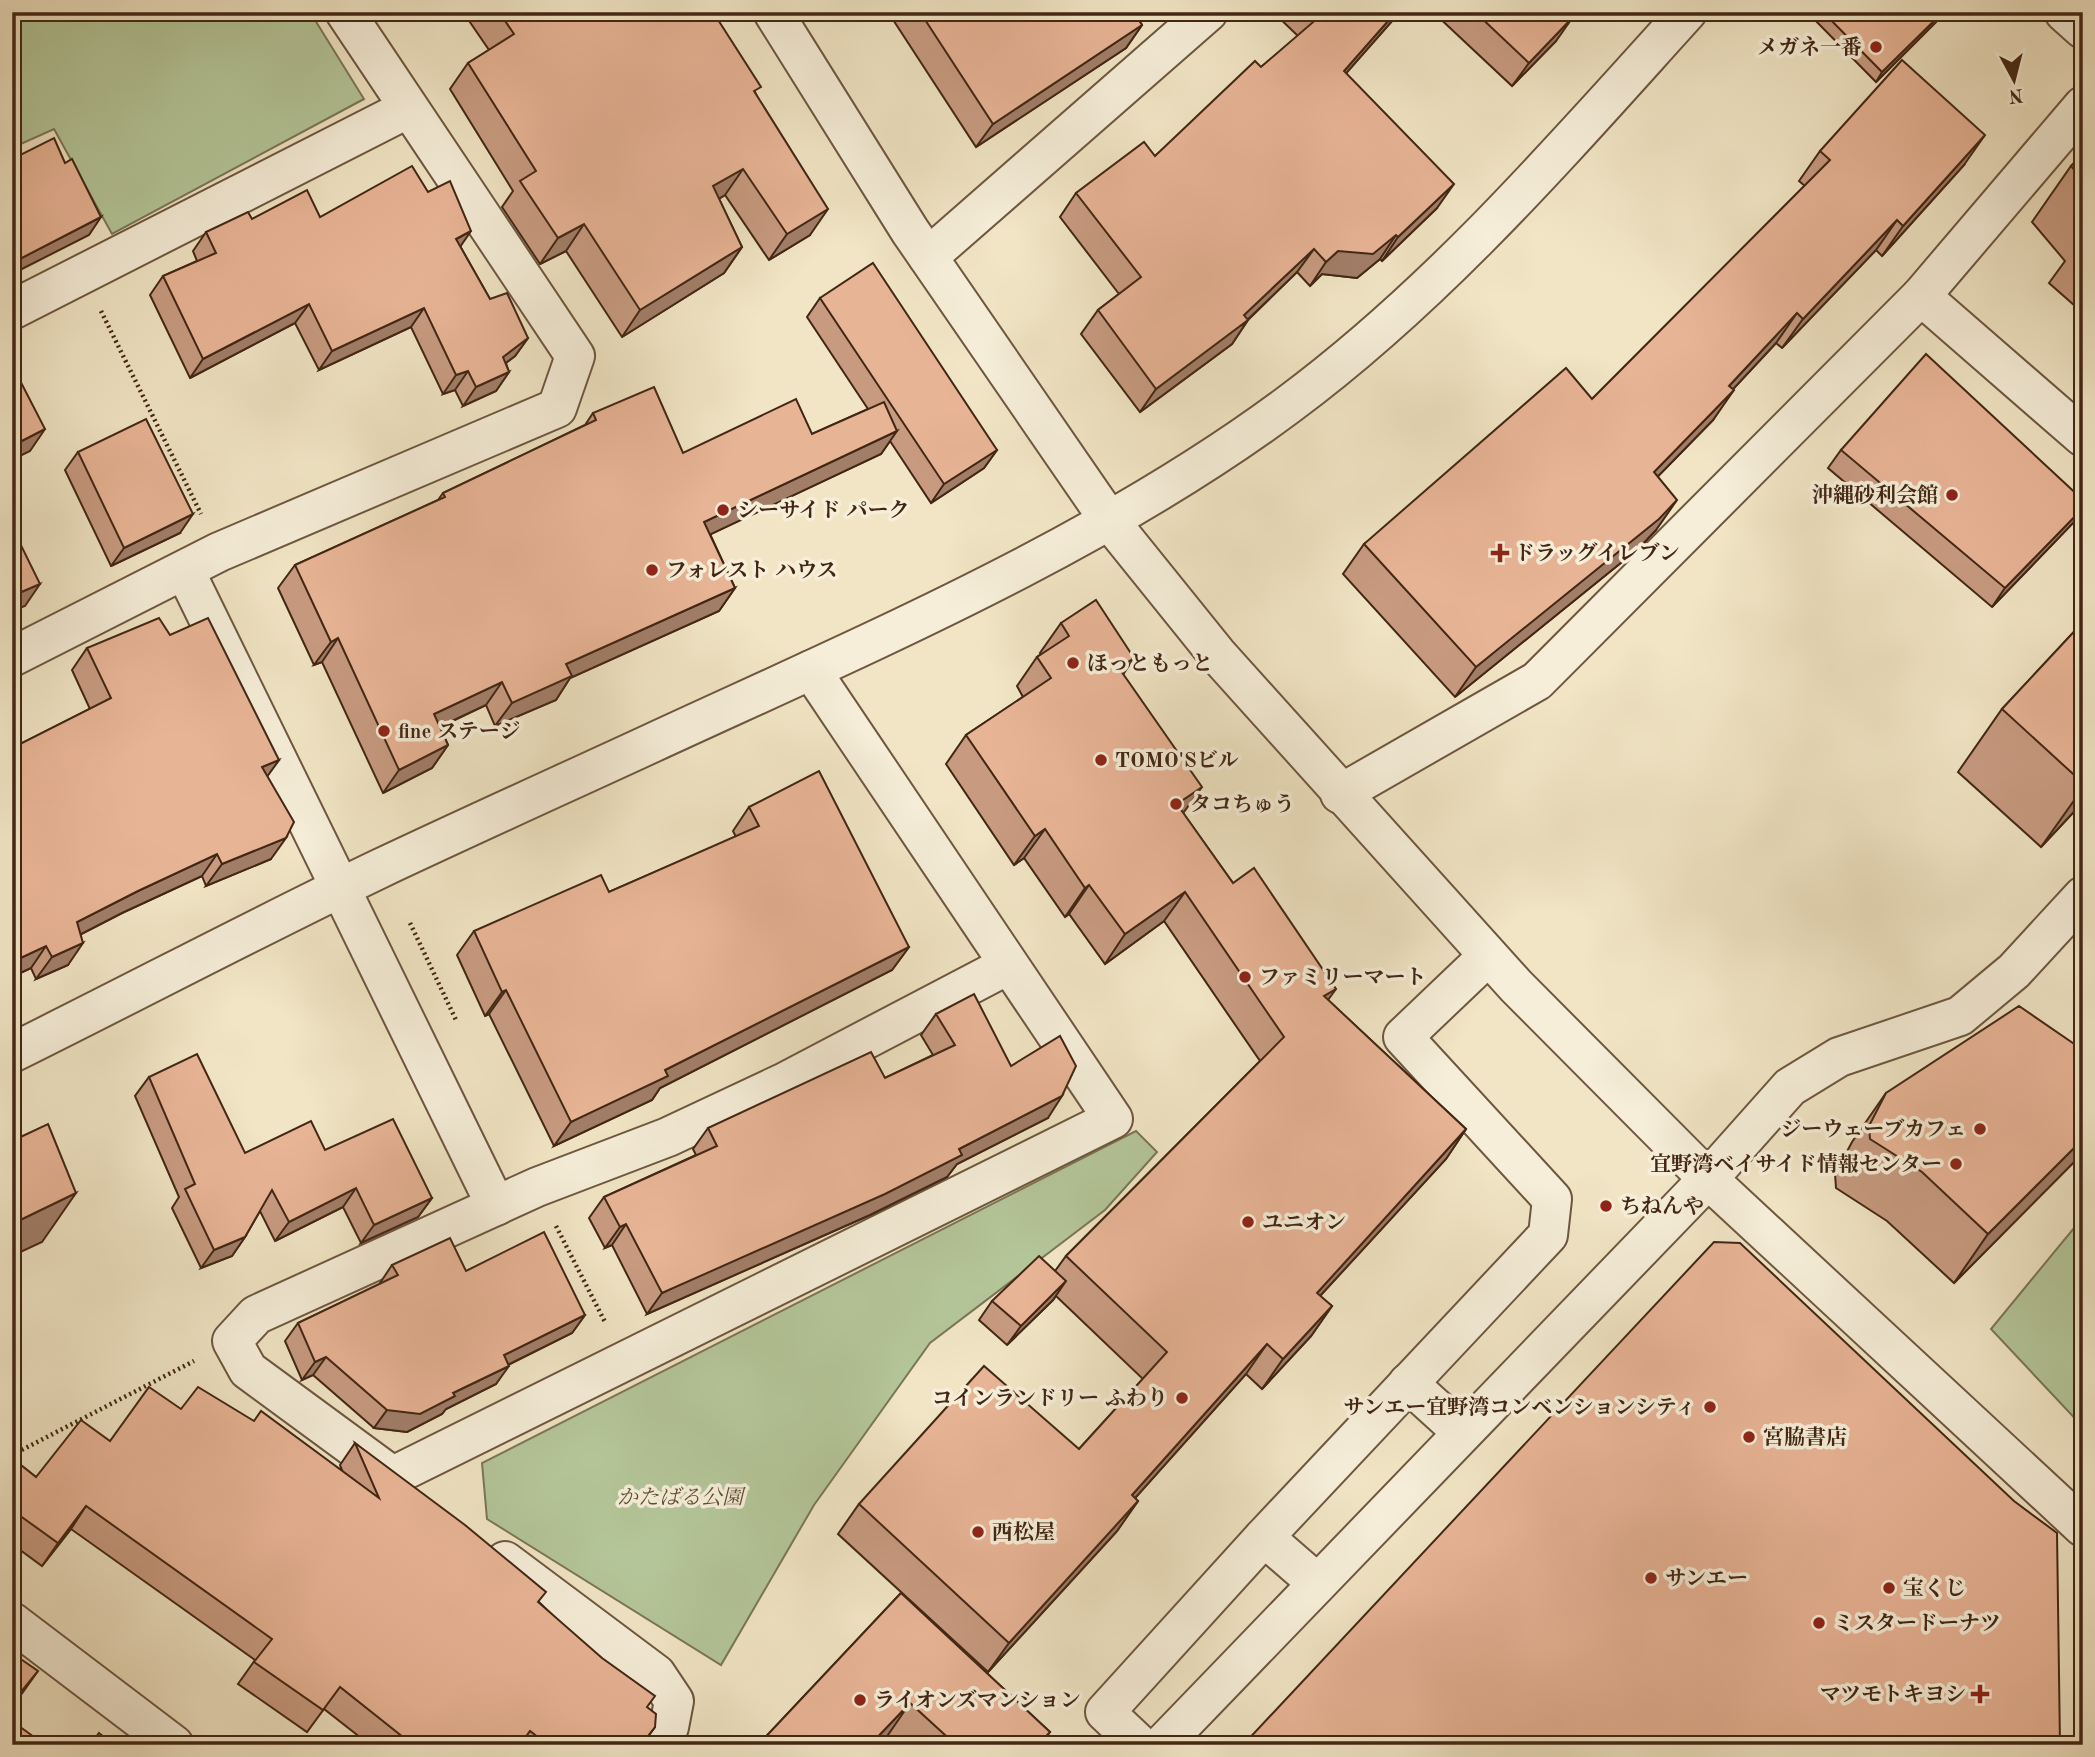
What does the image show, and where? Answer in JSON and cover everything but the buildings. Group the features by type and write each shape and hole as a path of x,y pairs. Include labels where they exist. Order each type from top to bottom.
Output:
{"street":[{"path":"12,657 219,552 557,408 575,356 407,109 345,12"},
{"path":"774,12 928,257 1109,520 1217,654 1488,956 1708,1179 2083,1527"},
{"path":"928,257 1208,12"},
{"path":"12,1053 341,888 811,670 1109,520 1197,468 1288,405 1393,321 1540,174 1687,12"},
{"path":"2064,12 2083,29"},
{"path":"1340,794 1536,681 1921,296 2083,106"},
{"path":"12,310 407,109"},
{"path":"1921,296 2083,437"},
{"path":"185,571 496,1206"},
{"path":"393,1476 1113,1119 811,670"},
{"path":"1162,1745 1708,1179 1790,1087 1839,1058 1960,1016 2014,971 2083,896"},
{"path":"1140,1745 1105,1712 1264,1537 1548,1236 1552,1199 1403,1037 1488,956"},
{"path":"423,1499 248,1370 232,1341 256,1315 537,1187 668,1137 771,1089 1008,965"},
{"path":"1408,1383 1462,1432"},
{"path":"1264,1537 1317,1583"},
{"path":"474,1538 656,1674 674,1701 669,1727 660,1745"},
{"path":"12,1622 174,1745"}],"path":[{"path":"537,1187 624,1361"},
{"path":"12,1455 232,1341"}],"green space":[{"path":"12,12 310,12 364,99 112,234 54,129 12,148"},
{"name":"かたばる公園","path":"1136,1131 1157,1152 1105,1210 930,1343 814,1505 721,1665 487,1519 482,1463"},
{"path":"2083,1217 2083,1427 1991,1329"}],"place":[{"name":"メガネ一番","path":"1876,47"},
{"name":"沖縄砂利会館","path":"1952,495"},
{"name":"シーサイド パーク","path":"723,510"},
{"name":"ドラッグイレブン","path":"1500,553"},
{"name":"フォレスト ハウス","path":"652,570"},
{"name":"ほっともっと","path":"1073,663"},
{"name":"fine ステージ","path":"384,731"},
{"name":"TOMO'Sビル","path":"1101,760"},
{"name":"タコちゅう","path":"1176,804"},
{"name":"ファミリーマート","path":"1245,977"},
{"name":"ジーウェーブカフェ","path":"1980,1129"},
{"name":"宜野湾ベイサイド情報センター","path":"1956,1164"},
{"name":"ちねんや","path":"1606,1206"},
{"name":"ユニオン","path":"1248,1222"},
{"name":"コインランドリー ふわり","path":"1182,1398"},
{"name":"サンエー宜野湾コンベンションシティ","path":"1710,1407"},
{"name":"宮脇書店","path":"1749,1437"},
{"name":"西松屋","path":"978,1532"},
{"name":"サンエー","path":"1651,1578"},
{"name":"宝くじ","path":"1889,1588"},
{"name":"ミスタードーナツ","path":"1819,1623"},
{"name":"マツモトキヨシ","path":"1980,1694"},
{"name":"ライオンズマンション","path":"860,1700"}]}
